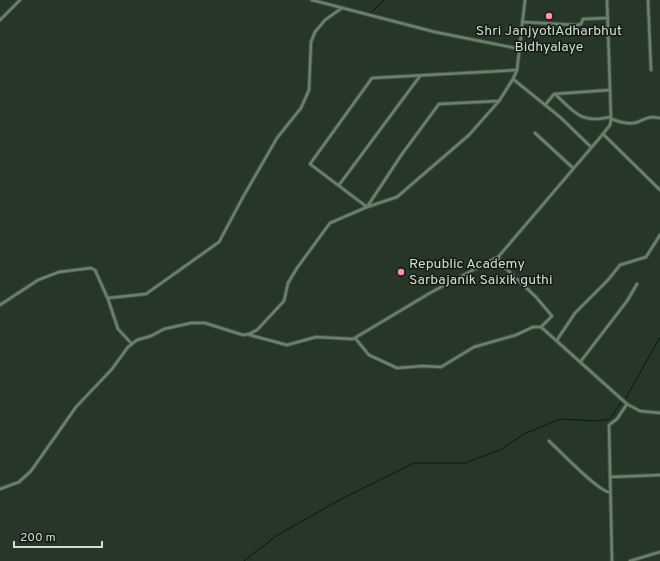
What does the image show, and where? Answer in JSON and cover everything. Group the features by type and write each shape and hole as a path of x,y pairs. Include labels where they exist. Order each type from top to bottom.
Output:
{"street":[{"path":"0,20 20,0"},
{"path":"313,0 435,32 520,50"},
{"path":"0,489 19,482 31,470 76,407 137,340 151,336 164,328 191,323 205,324 243,335 249,334 256,330 284,301 288,283 297,268 330,223 367,207 397,197 469,135 499,100 513,79 517,70 524,0"},
{"path":"249,334 287,345 316,337 355,338 499,256 610,125 607,0"},
{"path":"648,0 651,70"},
{"path":"108,298 146,294 219,242 242,197 277,138 301,108 308,90 311,42 315,32 325,20 342,8"},
{"path":"522,22 577,25 581,24 583,19 608,18"},
{"path":"367,207 310,163 372,78 517,70"},
{"path":"339,185 420,75"},
{"path":"513,79 545,105 591,147"},
{"path":"545,105 554,94 610,90"},
{"path":"554,94 582,118 597,120 611,118 624,123 637,122 646,117 660,118"},
{"path":"367,207 402,154 440,104 499,100"},
{"path":"535,133 573,168"},
{"path":"603,134 660,190"},
{"path":"557,340 575,313 608,280 620,265 646,257 660,235"},
{"path":"499,256 498,261 536,297 552,316 541,327"},
{"path":"0,305 38,280 59,272 91,268 95,270 108,298 118,329 132,344"},
{"path":"581,361 627,301 637,284"},
{"path":"355,338 369,355 397,368 423,366 441,368 474,347 516,335 533,327 541,327 581,361 627,404 640,411 660,413"},
{"path":"612,561 609,492 609,425 617,418 627,404"},
{"path":"549,441 592,481 605,492 609,492"},
{"path":"610,477 660,475"},
{"path":"630,561 660,552"}],"waterway":[{"path":"368,13 371,13 384,0"},
{"path":"626,398 660,337"},
{"path":"244,561 276,536 341,499 414,463 465,463 500,450 524,434 560,419 595,421 610,419 622,401"}],"place":[{"name":"Shri JanjyotiAdharbhut Bidhyalaye","path":"549,16"},
{"name":"Republic Academy Sarbajanik Saixik guthi","path":"401,272"}]}
